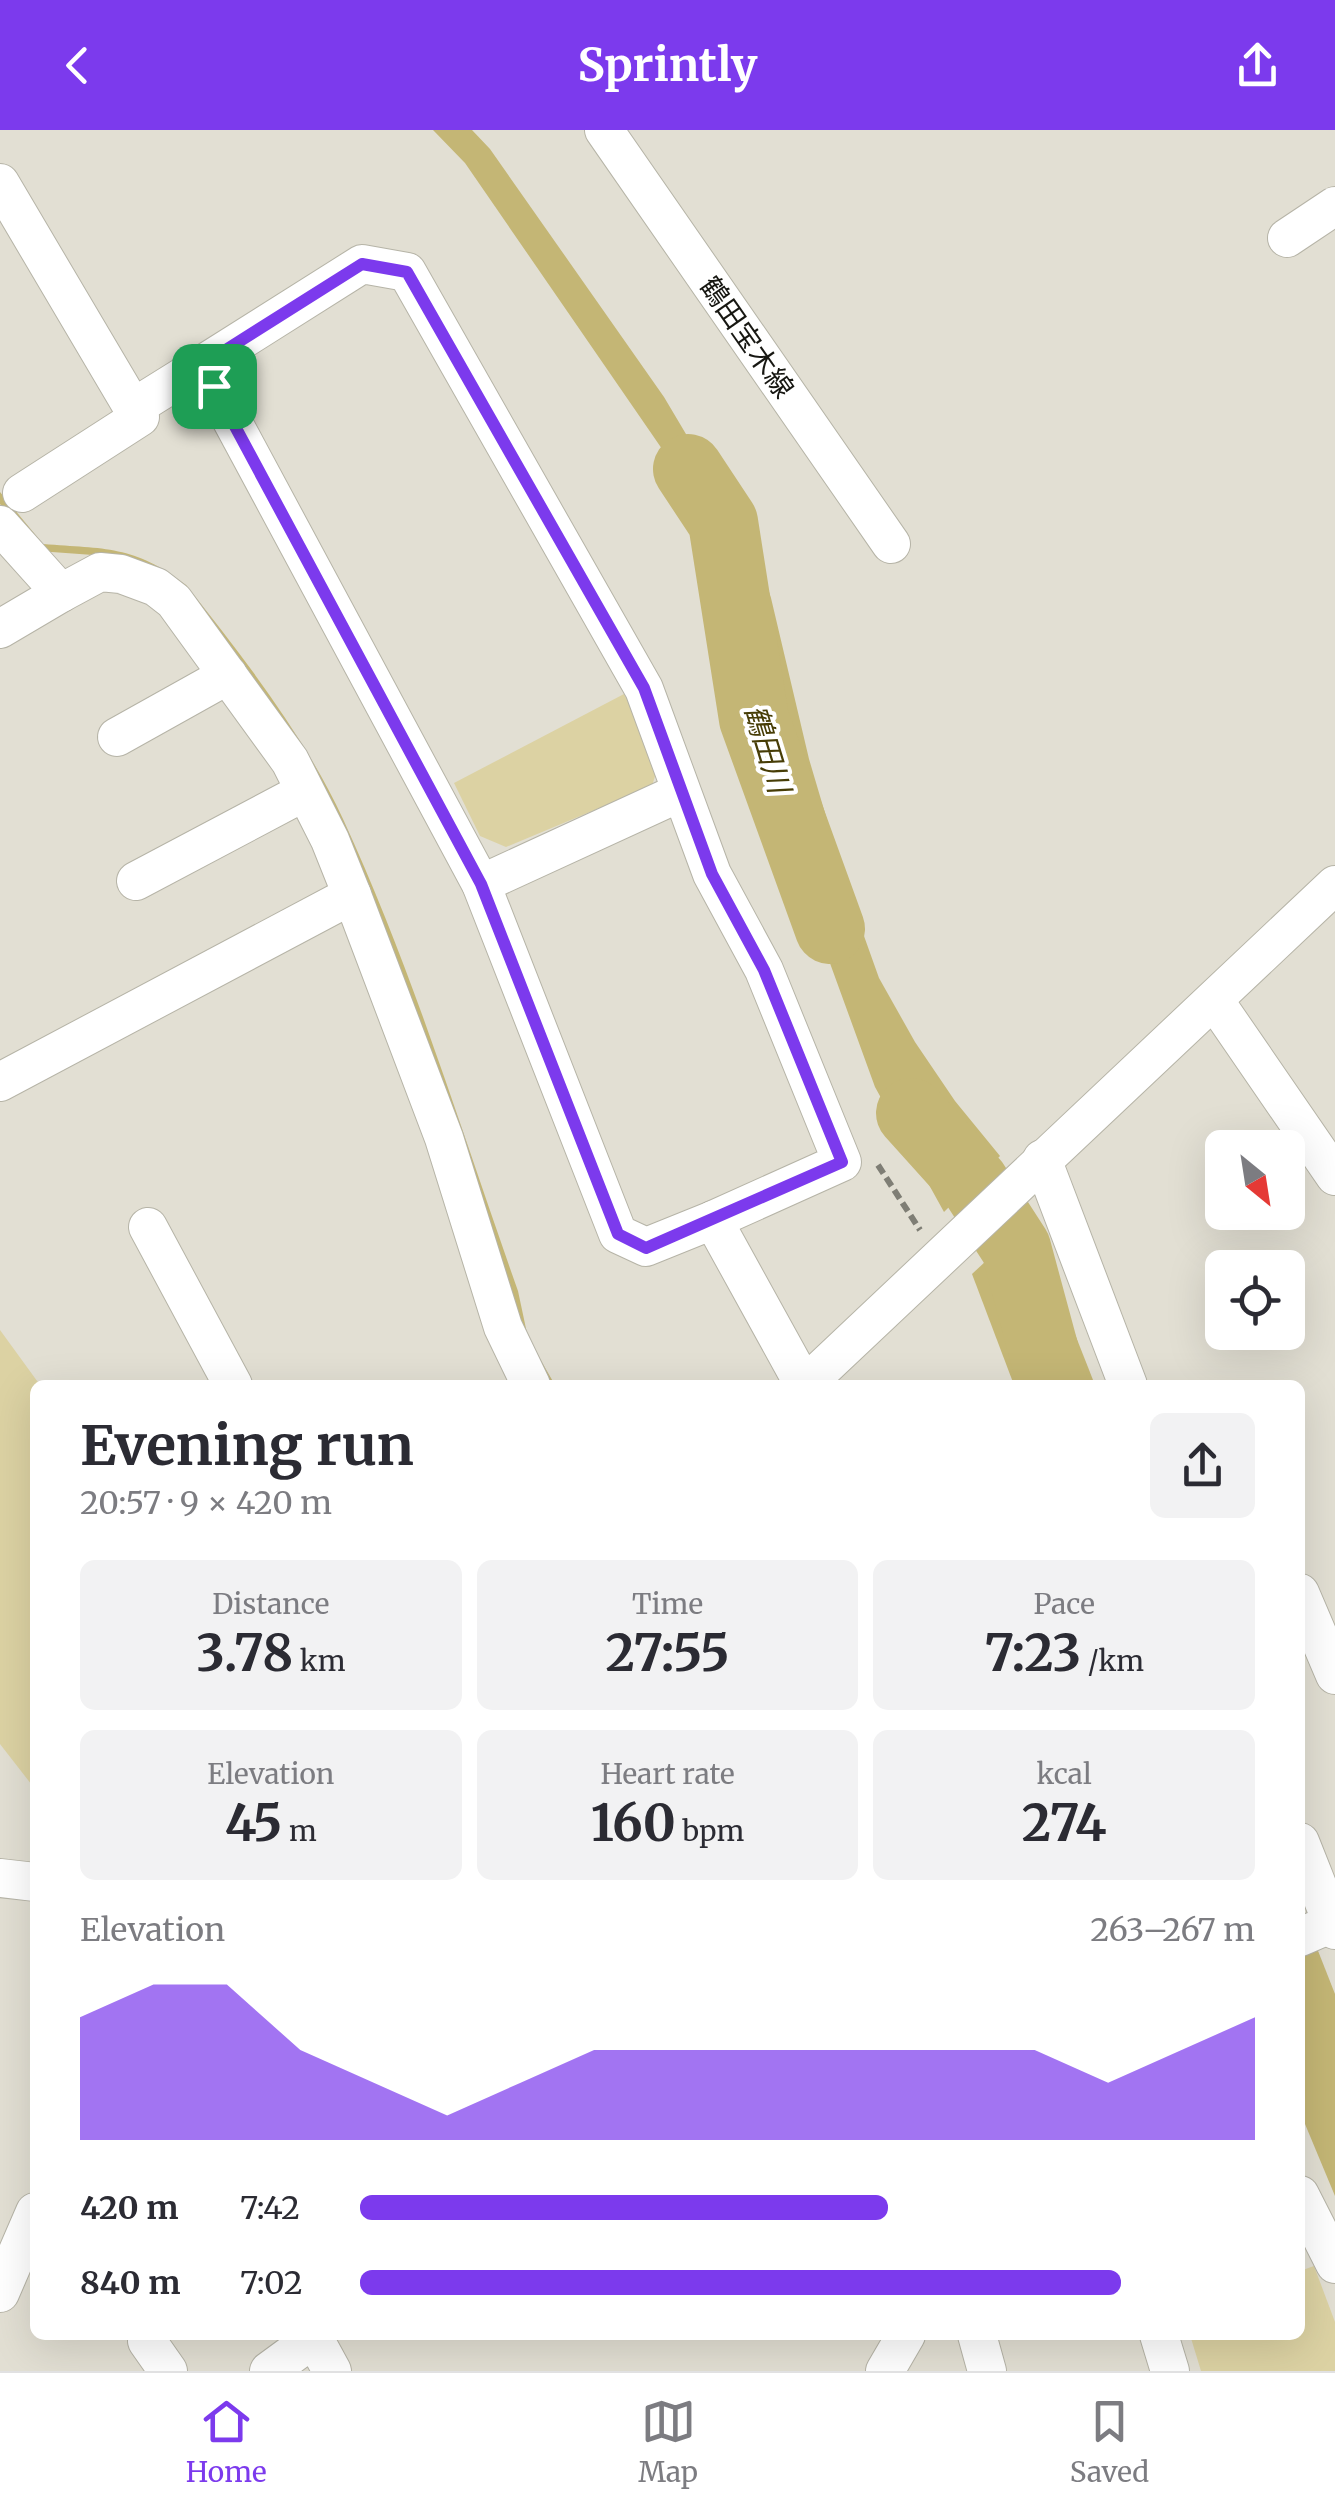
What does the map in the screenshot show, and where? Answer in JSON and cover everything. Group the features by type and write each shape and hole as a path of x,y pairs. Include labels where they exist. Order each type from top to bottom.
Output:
{"street":[{"name":"鶴田宝木線","path":"604,130 890,544"},
{"path":"0,183 140,417 22,493"},
{"path":"1287,238 1332,219"},
{"path":"133,408 362,264 407,272 644,688 712,874 764,970 842,1162 646,1248 618,1234 481,884 202,365"},
{"path":"0,526 61,594"},
{"path":"0,629 100,572 147,583 174,601 290,761 330,840 352,895 444,1138 503,1327 529,1380"},
{"path":"116,737 228,675"},
{"path":"136,880 304,792"},
{"path":"481,884 681,792"},
{"path":"809,1380 1335,885"},
{"path":"0,1082 352,895"},
{"path":"1214,1000 1335,1176"},
{"path":"1042,1159 1126,1380"},
{"path":"712,1220 801,1380"},
{"path":"148,1227 230,1380"},
{"path":"1305,1606 1335,1675"},
{"path":"1305,1859 1326,1928"},
{"path":"0,1878 30,1881"},
{"path":"1305,2205 1335,2264"},
{"path":"0,2293 30,2224"},
{"path":"270,2371 311,2340"},
{"path":"318,2340 332,2371"},
{"path":"886,2371 903,2340"},
{"path":"979,2340 987,2371"},
{"path":"1160,2340 1170,2371"}],"path":[{"path":"842,1162 873,1156 939,1259"}],"shaded area":[{"path":"433,130 472,130 490,149 664,397 756,552 771,598 809,759 849,894 879,978 915,1042 955,1101 1000,1156 944,1212 875,1087 812,908 750,596 711,520 465,163"},
{"path":"0,492 43,544 118,551 150,562 186,585 310,757 343,819 392,935 518,1291 528,1338 552,1380 542,1380 522,1342 332,817 121,557 38,551 0,504"},
{"path":"624,694 659,763 652,786 506,847 480,836 454,783"},
{"path":"1030,1220 1093,1380 1012,1380 972,1274"},
{"path":"0,1330 36,1380 30,1380 30,1783 0,1744"},
{"path":"1305,1918 1335,1994 1335,2196 1305,2124"},
{"path":"1314,2266 1335,2322 1335,2371 1201,2371 1192,2340 1305,2340 1305,2269"}],"waterway":[{"name":"鶴田川","path":"688,469 723,522 754,719 830,929"},
{"name":"鶴田川","path":"911,1113 974,1183 1016,1248 1052,1380"}],"route":[{"path":"362,264 407,272 644,688 712,874 764,970 842,1162 646,1248 618,1234 481,884 214,386 202,365 362,264"}]}
